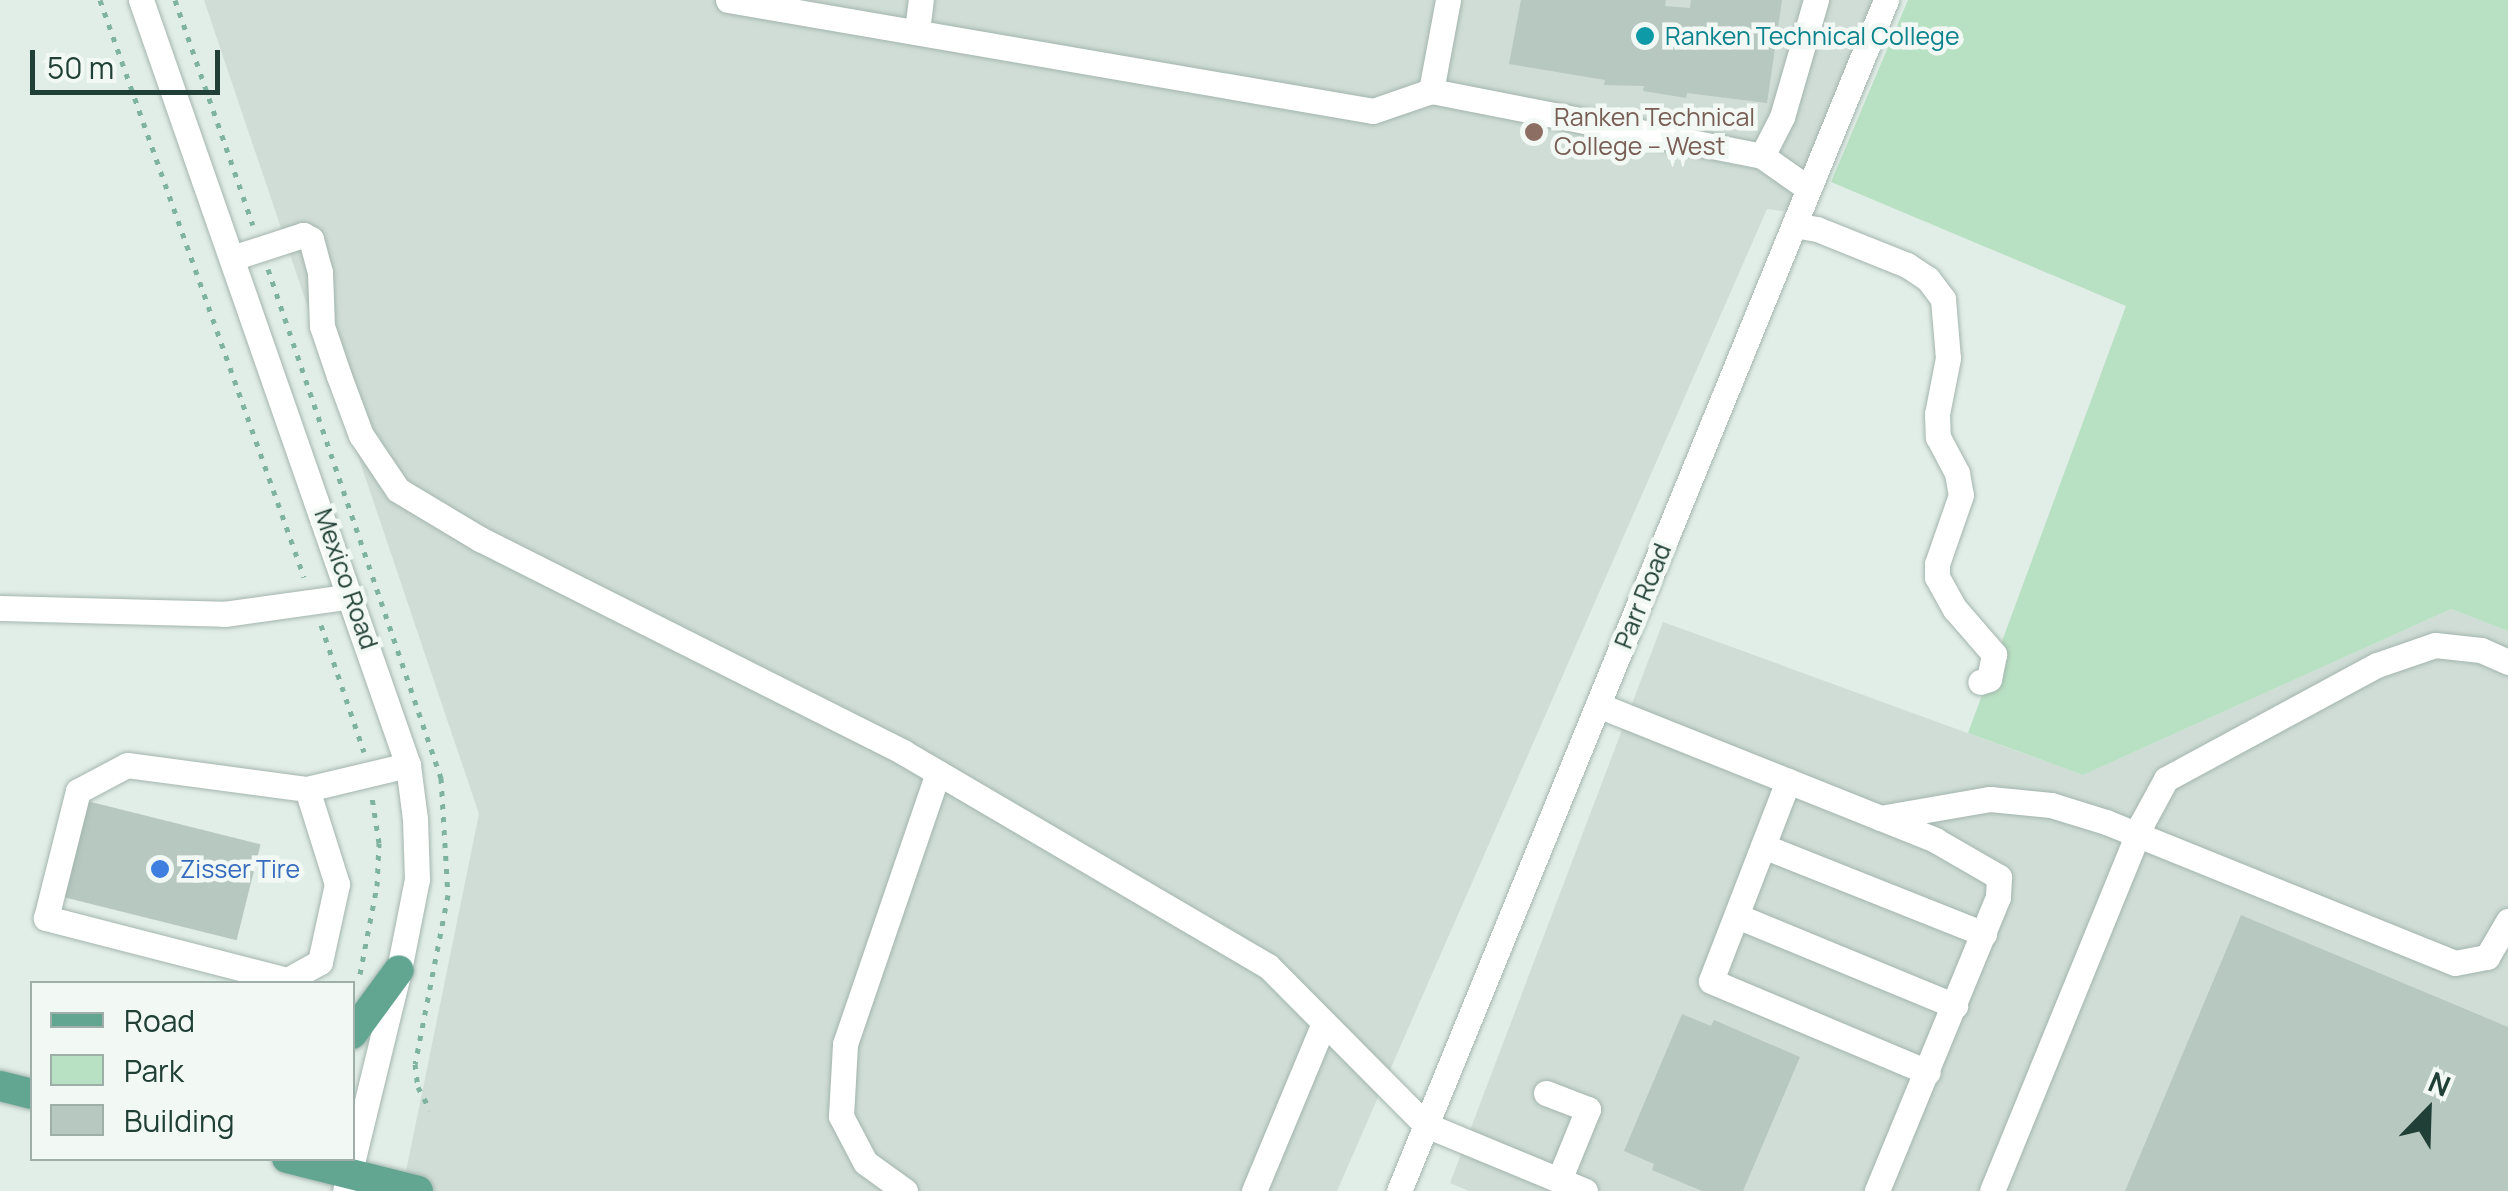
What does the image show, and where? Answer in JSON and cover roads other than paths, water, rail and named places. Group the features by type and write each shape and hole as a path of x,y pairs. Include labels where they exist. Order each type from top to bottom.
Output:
{"main road":[{"path":"355,1030 400,970"},
{"path":"0,1086 30,1094"},
{"path":"295,1161 347,1182 418,1191"}],"street":[{"name":"Mexico Road","path":"142,0 408,766 416,818 417,880 400,970 355,1150"},
{"path":"728,0 830,8 917,31 1373,111 1432,91 1762,156 1809,189"},
{"path":"917,31 921,0"},
{"path":"1432,91 1448,0"},
{"path":"1762,156 1782,117 1816,0"},
{"name":"Parr Road","path":"1399,1191 1886,0"},
{"path":"1794,225 1817,229 1907,265 1928,278 1944,298 1948,358 1937,414 1938,436 1961,485 1937,577 1955,609 1994,654 1989,679 1980,682"},
{"path":"232,258 303,236 311,239 320,272 322,326 339,376 361,436 398,490 480,539 938,773 1268,966 1426,1125 1585,1191"},
{"path":"0,608 224,614 352,596"},
{"path":"1992,1191 2138,835 2166,780 2376,665 2435,645 2481,650 2508,662"},
{"path":"1598,705 1935,840 1999,877 1998,897 1984,934 1877,1191"},
{"path":"307,789 338,884 320,962 287,980 46,918 78,791 128,765 307,789 408,766"},
{"path":"905,1191 865,1162 841,1116 845,1044 938,773"},
{"path":"1788,781 1712,981 1928,1072"},
{"path":"1880,818 1990,799 2051,805 2138,835 2455,962 2487,957 2508,921"},
{"path":"1763,846 1984,934"},
{"path":"1736,916 1955,1006"},
{"path":"1254,1191 1324,1022"},
{"path":"1546,1094 1588,1109 1558,1180"}],"place":[{"name":"Ranken Technical College","path":"1645,36"},
{"name":"Ranken Technical College – West","path":"1534,132"},
{"name":"Zisser Tire","path":"160,869"}]}
